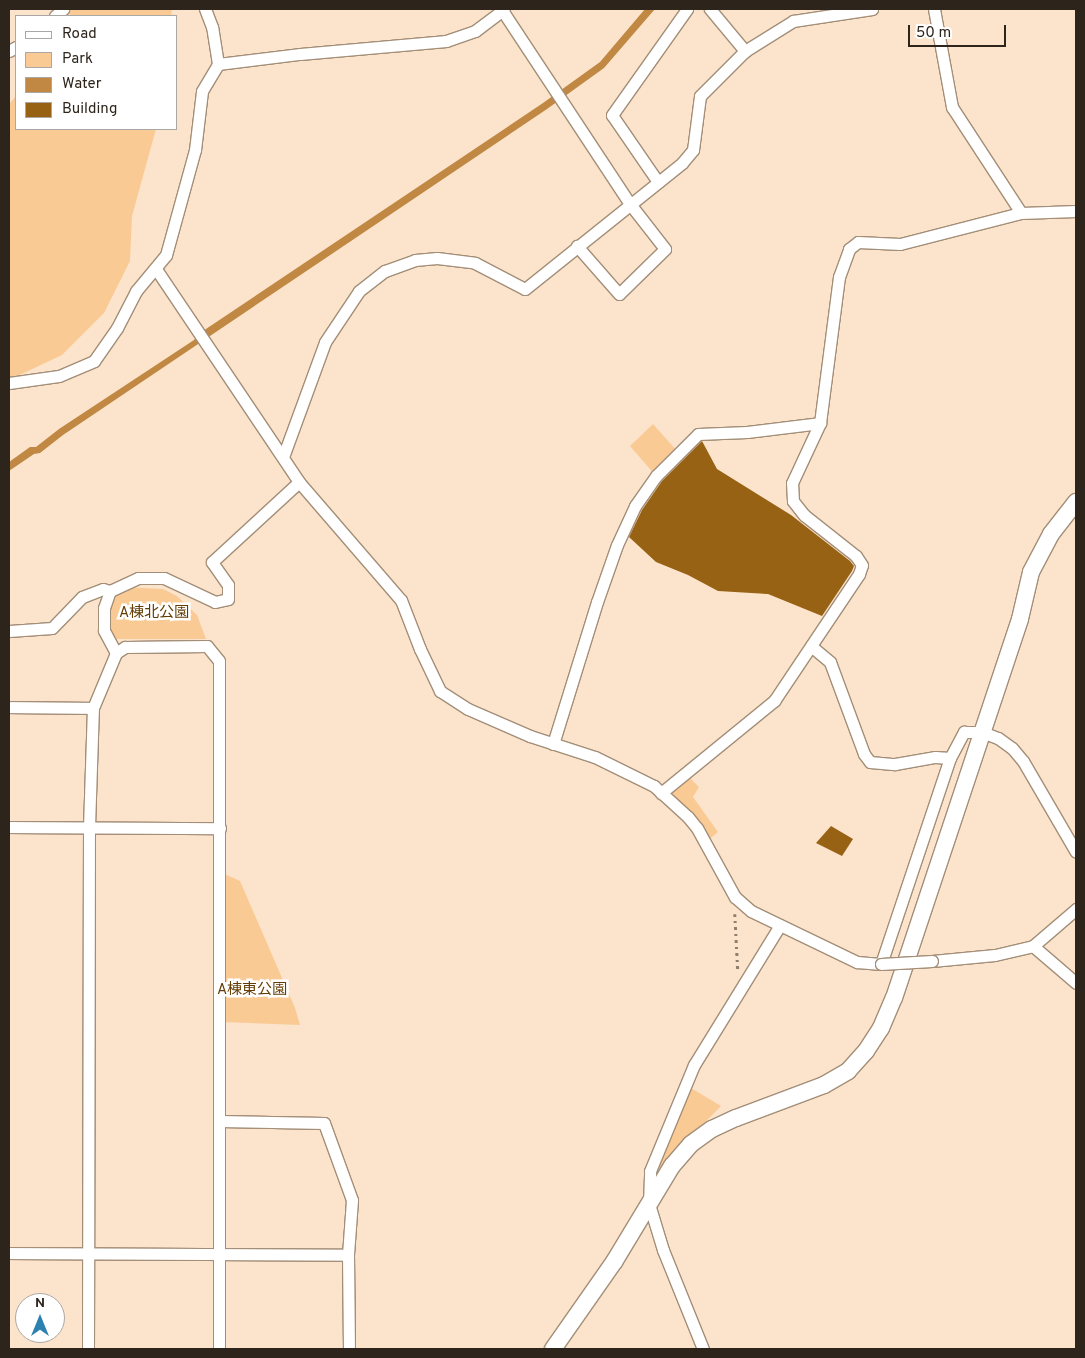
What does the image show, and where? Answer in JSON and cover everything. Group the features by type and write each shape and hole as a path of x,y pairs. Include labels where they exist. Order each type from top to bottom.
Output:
{"street":[{"path":"9,383 59,376 94,361 117,328 136,291 166,255 195,150 202,91 218,64 212,27 205,9"},
{"path":"218,64 329,51 446,41 475,31 503,9 630,204 665,250 619,294 577,246"},
{"path":"658,182 612,115 687,9"},
{"path":"710,9 745,51"},
{"path":"282,457 325,342 360,291 385,271 415,260 437,258 475,262 525,289 682,163 693,150 700,96 745,51 793,21 872,9"},
{"path":"934,9 952,106 1021,213"},
{"path":"661,793 774,701 859,574 862,565 856,556 804,515 793,501 792,483 820,423 839,277 849,249 858,242 900,244 1021,213 1076,211"},
{"path":"156,269 299,482 401,600 420,649 440,690 468,710 553,744 595,757 638,776 688,817 697,828 735,897 751,911 857,962 881,964 995,955 1033,946 1076,909"},
{"path":"553,744 597,602 618,545 636,506 656,476 698,434 706,432 747,432 820,423"},
{"path":"9,632 52,628 82,597 103,589 110,591 138,578 164,578 215,602 228,599 228,585 212,562 299,482"},
{"path":"553,1349 614,1262 672,1166 691,1144 712,1129 824,1086 848,1071 866,1051 881,1028 894,998 1020,618 1031,572 1051,534 1076,502"},
{"path":"110,591 104,608 104,630 116,653"},
{"path":"88,1349 88,826 93,708 116,653 125,647 207,646 219,661 219,1349"},
{"path":"811,646 830,662 864,754 870,762 895,764 935,757 950,758"},
{"path":"9,707 93,708"},
{"path":"881,964 950,758 964,732 982,732 998,738 1012,748 1023,761 1076,852"},
{"path":"9,827 220,828"},
{"path":"703,1349 663,1250 649,1204 650,1171 694,1065 780,925"},
{"path":"1033,946 1076,982"},
{"path":"220,1121 324,1123 352,1200 348,1255 348,1349"},
{"path":"9,1253 348,1255"}],"path":[{"path":"735,897 739,992"}],"green space":[{"path":"56,9 172,9 171,15 71,15"},
{"path":"15,97 15,130 156,130 132,216 130,261 104,313 62,355 9,380 9,104"},
{"path":"653,424 678,452 656,476 630,446"},
{"name":"A棟北公園","path":"122,587 163,589 177,596 197,615 206,639 114,639 108,630 110,600"},
{"path":"685,773 699,787 693,797 718,832 705,843 661,793"},
{"name":"A棟東公園","path":"220,872 240,881 295,1008 300,1025 220,1022"},
{"path":"686,1085 721,1106 660,1168 656,1157"}],"water":[{"path":"645,9 655,9 604,68 547,109 63,435 40,453 34,454 9,471 9,462 30,447 36,447 59,429 194,340 197,335 543,103 600,62"}],"building":[{"path":"702,441 717,469 791,515 854,566 822,616 768,594 718,591 688,575 656,562 629,537 642,510 662,481"},
{"path":"831,826 853,839 842,856 816,843"}]}
